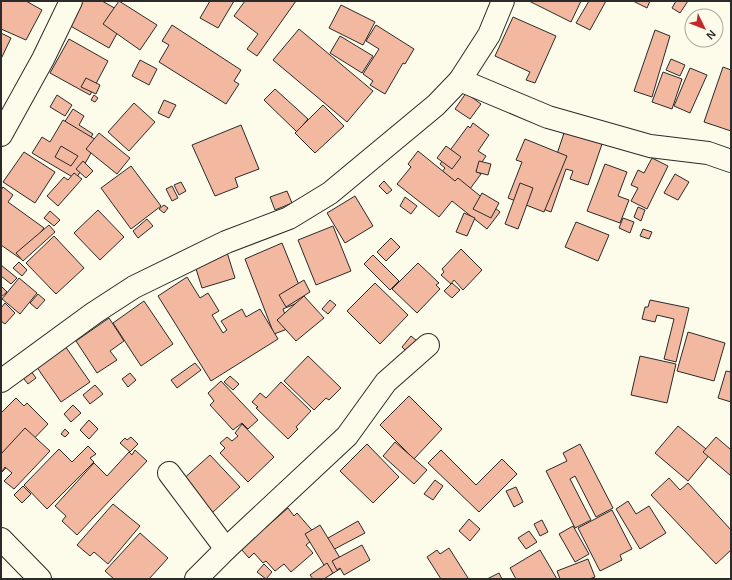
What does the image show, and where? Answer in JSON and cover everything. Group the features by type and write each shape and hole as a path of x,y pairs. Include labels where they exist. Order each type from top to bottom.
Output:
{"street":[{"path":"1,135 43,58 71,1"},
{"path":"1,381 94,313 134,287 226,242 289,218 330,193 436,105 460,80 489,35 503,1"},
{"path":"460,80 512,103 562,122 650,146 708,152 731,161"},
{"path":"196,579 347,436 386,382 428,345"},
{"path":"169,473 226,549"},
{"path":"1,539 40,579"}],"building":[{"path":"1,1 28,1 11,30 1,25"},
{"path":"1,1 26,1 42,10 26,40 1,29"},
{"path":"80,1 102,1 127,15 109,48 67,24"},
{"path":"119,1 157,25 140,50 103,24"},
{"path":"210,1 234,1 218,28 200,18"},
{"path":"245,1 296,1 257,56 247,49 258,34 234,16"},
{"path":"529,1 581,1 571,22"},
{"path":"589,1 606,1 590,30 576,23"},
{"path":"633,1 650,1 647,8"},
{"path":"676,1 688,1 680,13 672,8"},
{"path":"341,5 375,22 363,45 329,28"},
{"path":"513,17 556,36 535,83 526,80 530,72 495,56"},
{"path":"172,25 241,70 234,81 239,84 226,104 159,62 169,45 162,41"},
{"path":"376,25 414,49 405,64 403,63 385,94 370,85 373,81 363,74 379,49 366,41"},
{"path":"299,29 373,91 347,122 273,60"},
{"path":"655,30 670,36 652,97 634,91"},
{"path":"1,33 11,38 1,59"},
{"path":"340,36 373,56 362,73 330,53"},
{"path":"69,39 108,61 90,95 50,73"},
{"path":"671,59 685,65 680,76 666,70"},
{"path":"140,60 157,69 149,85 132,76"},
{"path":"723,67 731,70 731,131 704,122"},
{"path":"690,68 707,75 690,113 674,106"},
{"path":"663,72 682,79 672,109 652,102"},
{"path":"86,78 100,85 96,94 81,87"},
{"path":"275,89 308,119 297,132 264,100"},
{"path":"466,93 481,104 470,119 455,109"},
{"path":"57,95 72,105 65,116 50,107"},
{"path":"94,95 98,98 95,102 91,100"},
{"path":"164,100 176,105 169,118 158,113"},
{"path":"134,103 155,122 129,151 108,132"},
{"path":"323,105 344,126 315,153 295,133"},
{"path":"73,109 84,116 79,125 93,134 88,142 62,126"},
{"path":"63,120 98,141 76,179 32,153 42,137 50,142"},
{"path":"473,123 489,135 478,151 486,156 476,171 481,174 464,197 438,177 445,168 440,164 468,126 470,128"},
{"path":"241,125 259,169 235,178 238,187 215,196 192,145"},
{"path":"566,127 602,144 588,185 570,179 573,171 566,169 551,212 535,206 552,159 555,160"},
{"path":"99,133 130,158 117,174 86,149"},
{"path":"525,139 567,156 544,212 508,198 522,162 516,160"},
{"path":"61,146 78,156 71,166 55,157"},
{"path":"446,146 461,157 452,169 437,158"},
{"path":"418,151 455,181 458,178 500,212 487,229 452,201 439,217 397,184 411,167 408,164"},
{"path":"24,152 55,172 35,203 3,182"},
{"path":"652,158 668,166 647,209 631,201 638,188 631,185 638,170 644,173"},
{"path":"83,161 93,171 86,178 76,169"},
{"path":"479,161 491,164 488,175 476,172"},
{"path":"605,164 627,172 618,196 629,200 620,223 587,211"},
{"path":"131,166 161,206 131,229 101,188"},
{"path":"74,173 82,179 58,206 47,196 64,177 68,180"},
{"path":"675,174 689,182 678,200 664,193"},
{"path":"384,181 392,190 387,194 379,186"},
{"path":"181,182 186,191 179,195 174,185"},
{"path":"520,183 533,188 518,229 505,224"},
{"path":"172,186 178,198 172,201 166,189"},
{"path":"3,187 13,195 8,202 44,228 21,259 1,245 1,190"},
{"path":"287,191 292,203 275,210 270,197"},
{"path":"482,193 499,203 491,218 473,209"},
{"path":"355,196 373,226 345,243 327,213"},
{"path":"405,197 417,206 411,214 400,206"},
{"path":"164,205 168,208 164,213 159,209"},
{"path":"638,207 645,210 641,221 634,217"},
{"path":"98,210 124,237 100,260 74,233"},
{"path":"50,211 60,220 54,226 44,218"},
{"path":"464,213 475,218 467,236 456,232"},
{"path":"623,218 634,222 630,233 619,228"},
{"path":"147,219 153,226 138,238 133,231"},
{"path":"576,222 609,235 598,261 565,247"},
{"path":"49,225 55,232 23,261 16,253"},
{"path":"333,226 351,271 316,285 298,240"},
{"path":"643,229 652,232 649,239 640,236"},
{"path":"54,236 84,268 56,294 26,263"},
{"path":"391,238 400,247 386,261 377,252"},
{"path":"282,243 305,300 283,309 290,328 274,334 245,259"},
{"path":"225,246 235,278 202,288 192,256"},
{"path":"461,249 482,270 463,290 454,280 451,284 441,275 444,272 442,269"},
{"path":"373,255 399,281 390,290 364,264"},
{"path":"19,262 27,270 22,276 13,268"},
{"path":"418,263 439,283 436,285 440,289 417,313 392,289"},
{"path":"1,265 17,278 11,284 1,276"},
{"path":"187,277 200,298 208,293 219,311 212,315 223,333 227,330 221,321 242,309 246,317 260,309 278,339 211,381 158,296"},
{"path":"19,278 37,293 20,314 2,299"},
{"path":"304,280 310,292 286,307 279,295"},
{"path":"375,283 408,315 380,344 347,311"},
{"path":"452,283 460,290 452,298 444,291"},
{"path":"1,286 7,292 1,297"},
{"path":"38,294 45,300 37,309 30,303"},
{"path":"304,296 324,318 296,341 277,320"},
{"path":"330,300 336,305 328,314 322,309"},
{"path":"650,300 689,308 676,362 664,359 674,319 657,315 655,322 642,319 645,307 648,307"},
{"path":"144,301 173,344 141,366 113,323"},
{"path":"5,303 15,313 5,324 1,321 1,308"},
{"path":"109,318 124,341 110,351 117,360 97,373 76,341"},
{"path":"688,332 725,343 714,381 677,371"},
{"path":"411,336 422,345 411,356 402,347"},
{"path":"65,346 90,382 61,402 36,366"},
{"path":"308,356 341,388 329,400 326,398 314,410 284,381"},
{"path":"640,356 676,364 667,403 631,395"},
{"path":"195,363 201,370 177,388 171,380"},
{"path":"28,367 36,378 28,384 20,374"},
{"path":"726,371 731,372 731,402 718,398"},
{"path":"130,373 136,380 128,387 122,379"},
{"path":"230,376 239,384 233,390 224,382"},
{"path":"221,381 258,420 248,429 242,423 233,430 210,405 214,401 208,393"},
{"path":"281,382 311,411 296,427 298,429 288,439 256,408 258,407 252,402 260,393 266,398"},
{"path":"95,385 103,394 90,404 83,395"},
{"path":"409,396 442,429 414,459 380,425"},
{"path":"16,398 24,406 27,403 48,424 1,473 1,413"},
{"path":"73,405 81,413 71,422 64,414"},
{"path":"89,420 98,429 89,439 80,430"},
{"path":"242,424 274,457 248,482 220,453 225,448 220,443 227,437 232,441 238,436 235,433"},
{"path":"678,426 711,453 688,481 655,453"},
{"path":"25,428 50,451 14,489 4,481 12,473 5,467 1,473 1,454"},
{"path":"65,429 69,433 65,437 61,434"},
{"path":"131,437 138,444 130,452 120,443 125,438 127,440"},
{"path":"716,437 730,449 731,447 731,476 703,452"},
{"path":"395,442 427,470 414,484 383,456"},
{"path":"367,444 399,477 373,503 340,471"},
{"path":"580,444 613,508 596,517 575,476 570,479 591,520 575,528 546,471 567,461 563,453"},
{"path":"88,446 96,454 90,458 94,462 47,509 24,485 59,449 72,462"},
{"path":"135,450 147,461 77,535 62,521 66,516 55,506 94,463 107,476 129,452 132,455"},
{"path":"441,450 476,485 502,459 517,474 479,512 428,463"},
{"path":"210,455 240,487 212,513 181,481"},
{"path":"669,478 680,490 688,483 731,530 731,550 716,564 651,495"},
{"path":"435,480 443,486 433,500 424,494"},
{"path":"23,486 31,494 22,503 14,495"},
{"path":"516,487 523,502 514,507 506,491"},
{"path":"628,501 636,514 649,506 666,533 640,549 616,509"},
{"path":"113,504 140,526 108,564 94,552 90,556 77,545"},
{"path":"288,508 294,516 297,513 317,536 306,545 313,553 291,572 284,564 275,571 266,561 263,563 254,553 249,558 241,549"},
{"path":"612,510 632,549 620,555 622,560 600,571 578,528"},
{"path":"469,519 480,529 470,541 459,531"},
{"path":"542,520 548,532 540,536 534,524"},
{"path":"358,521 365,533 327,553 321,542"},
{"path":"320,525 345,566 330,575 305,534"},
{"path":"573,526 589,554 575,562 559,534"},
{"path":"529,531 537,542 526,549 518,538"},
{"path":"140,533 168,558 149,579 114,579 105,571"},
{"path":"362,545 370,560 344,575 340,568 337,570 332,561"},
{"path":"449,548 468,578 441,579 427,557 437,550 440,554"},
{"path":"540,550 557,579 516,579 510,568"},
{"path":"588,559 595,577 589,579 560,579 557,571"},
{"path":"327,563 333,573 324,579 313,579 310,575"},
{"path":"264,564 272,572 266,579 257,572"},
{"path":"499,573 502,579 487,579"}]}
